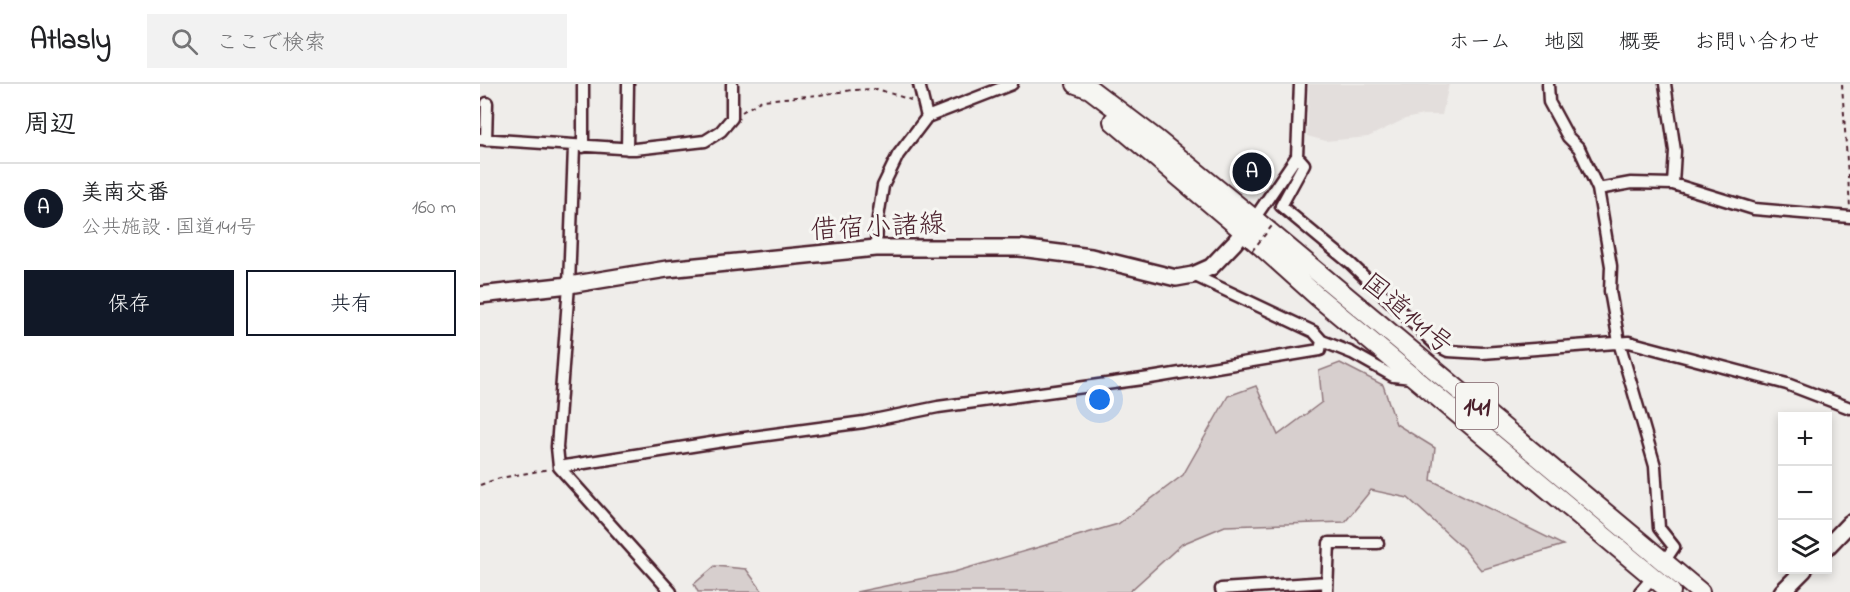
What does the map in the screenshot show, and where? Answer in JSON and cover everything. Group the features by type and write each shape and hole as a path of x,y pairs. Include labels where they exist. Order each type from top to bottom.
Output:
{"highway":[{"name":"国道141号","path":"1070,84 1249,226 1700,592"},
{"name":"国道141号","path":"1076,84 1090,89 1128,118 1416,379 1671,592"}],"main road":[{"path":"1193,275 1210,267 1249,226"},
{"name":"借宿小諸線","path":"480,295 569,285 667,269 876,248 1020,248 1090,256 1176,278 1193,275"},
{"path":"1832,541 1850,523"},
{"path":"1782,592 1800,574"}],"street":[{"path":"583,84 557,447 560,467 671,592"},
{"path":"627,149 628,84"},
{"path":"486,103 483,139 578,147 627,149 666,147 705,141 721,131 732,118 732,84"},
{"path":"919,84 927,117"},
{"path":"876,248 883,186 898,155 927,117 1012,84"},
{"path":"1249,226 1298,156 1300,84"},
{"path":"1548,84 1549,102 1568,137 1580,148 1598,189 1611,266 1610,291 1619,342 1655,466 1659,528 1674,547 1664,562"},
{"path":"1665,84 1675,151 1673,184"},
{"path":"1298,156 1304,164 1281,206 1351,264 1436,345 1448,351 1482,353 1629,342 1787,384 1850,408"},
{"path":"1598,189 1631,183 1673,184 1754,209 1850,217"},
{"path":"1193,275 1314,332 1322,341 1352,353 1393,376 1416,379"},
{"path":"560,467 729,440 864,422 938,407 1150,378 1320,350 1322,341"},
{"path":"1222,592 1221,589 1327,587 1329,543 1378,543"},
{"path":"1640,592 1653,577"}],"path":[{"path":"1842,84 1850,212"},
{"path":"732,118 762,100 853,90 877,89 923,104"},
{"path":"1252,251 1275,222"},
{"path":"480,485 500,478 560,467"}],"shaded area":[{"path":"1309,84 1449,84 1442,115 1423,115 1405,119 1368,137 1326,141 1307,136"},
{"path":"1340,363 1383,385 1396,424 1435,448 1431,480 1563,545 1481,570 1463,548 1408,498 1371,490 1345,522 1225,526 1182,544 1129,592 856,592 954,572 1118,524 1183,475 1228,396 1256,386 1278,435 1322,402 1319,371"},
{"path":"715,566 746,569 763,592 698,592 694,584"}],"place":[{"name":"美南交番","path":"1252,172"}]}
